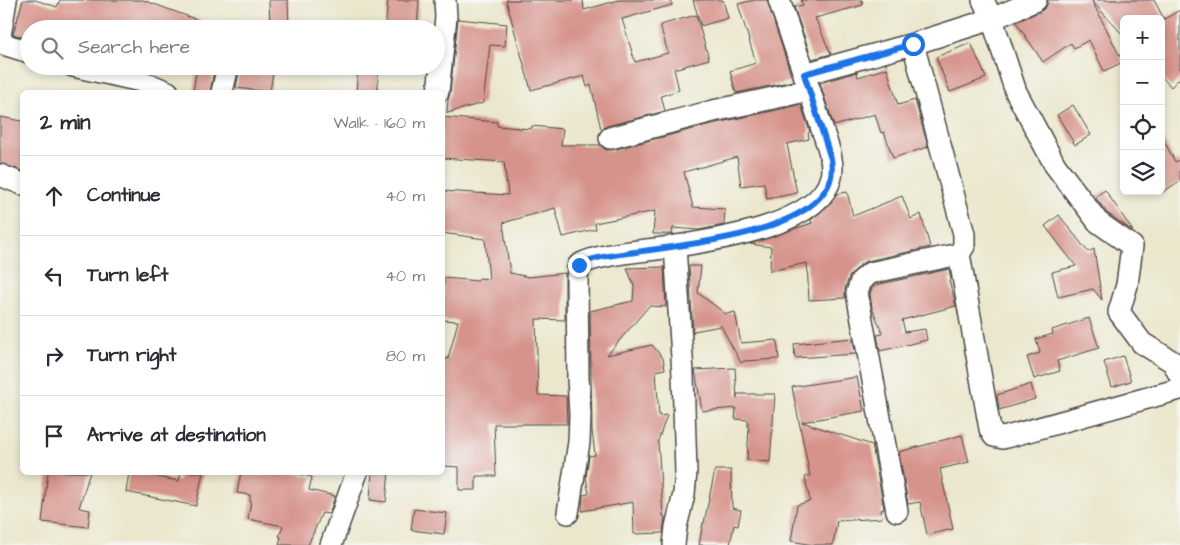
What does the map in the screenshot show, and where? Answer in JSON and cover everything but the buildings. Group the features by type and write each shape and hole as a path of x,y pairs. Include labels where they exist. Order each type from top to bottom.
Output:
{"street":[{"path":"0,36 6,0"},
{"path":"445,0 445,26"},
{"path":"568,513 579,442 577,278 579,265 584,262 607,257 729,237 785,221 813,204 824,194 831,178 831,159 779,0"},
{"path":"983,0 992,19 1016,92 1055,165 1098,222 1132,246 1127,284 1119,312 1142,343 1173,362 1180,376"},
{"path":"610,138 713,111 807,82 913,44 992,19 1036,0"},
{"path":"0,43 20,49"},
{"path":"913,44 964,234 964,246 959,254 990,428 994,436 1002,438 1180,389"},
{"path":"111,75 141,82 163,90"},
{"path":"222,90 226,75"},
{"path":"438,90 440,75"},
{"path":"0,175 20,183"},
{"path":"674,545 684,494 686,472 683,374 675,246"},
{"path":"897,511 857,293 861,281 870,273 959,254"},
{"path":"331,545 356,475"}],"route":[{"path":"579,265 584,262 607,257 729,237 785,221 813,204 824,194 828,187 832,167 804,74 913,44"}]}
